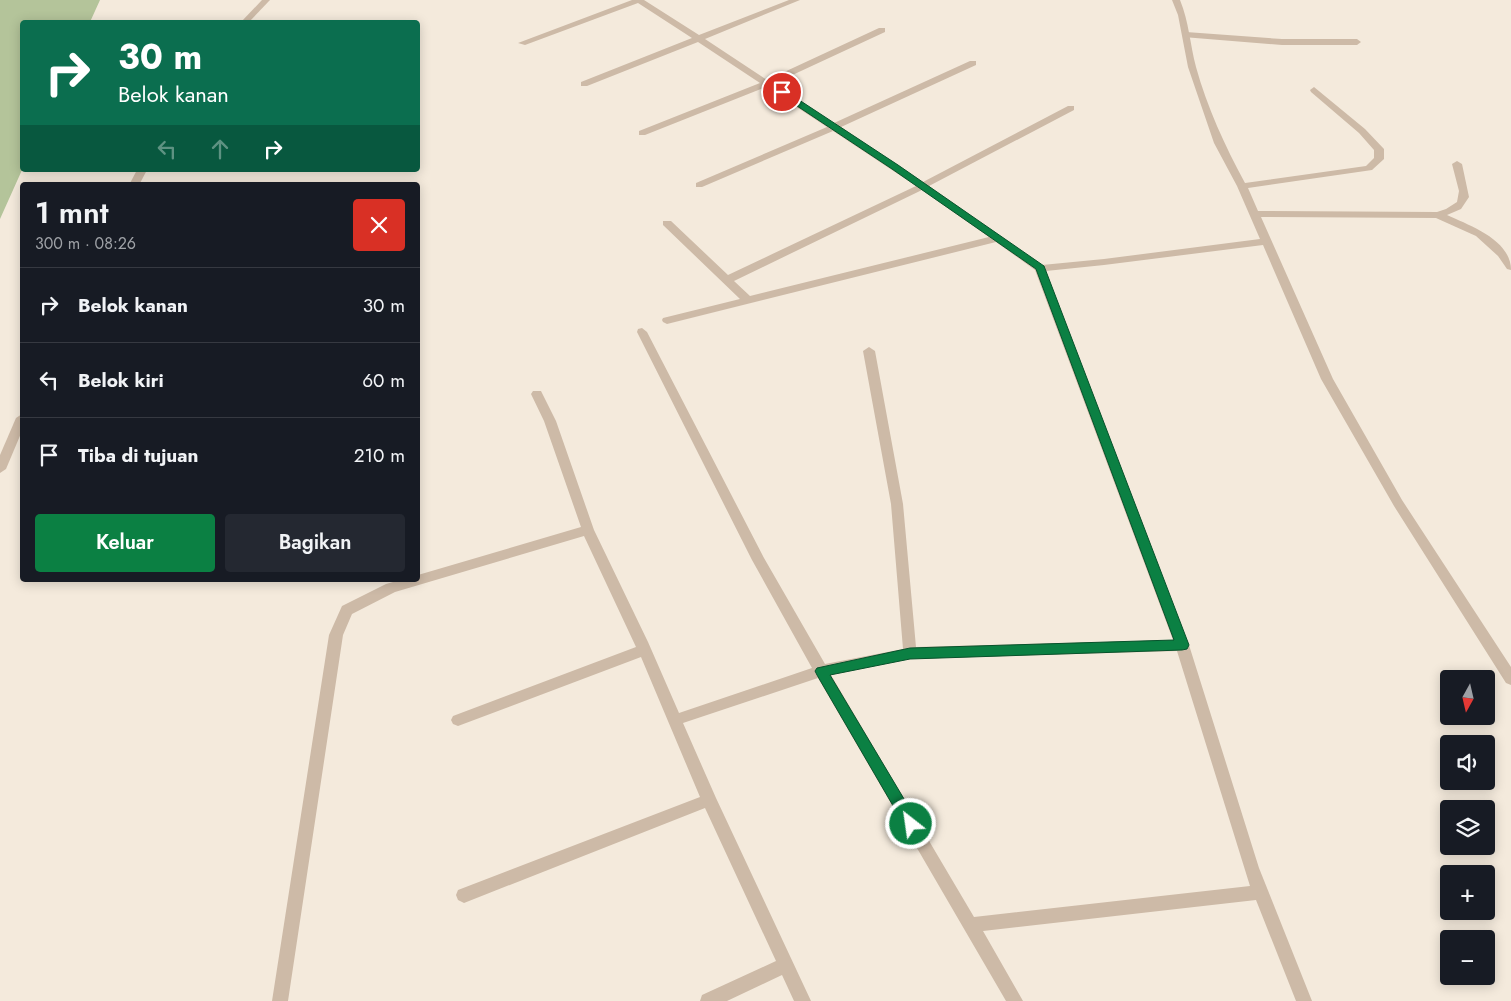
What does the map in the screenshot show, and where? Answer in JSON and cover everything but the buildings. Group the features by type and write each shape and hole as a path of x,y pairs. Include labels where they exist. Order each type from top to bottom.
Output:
{"street":[{"path":"247,20 266,0"},
{"path":"522,43 639,0 835,127 1040,268 1182,645 1251,868 1304,1001"},
{"path":"584,84 796,0"},
{"path":"1176,0 1182,15 1192,67 1219,143 1242,186 1327,379 1398,503 1511,679"},
{"path":"642,133 767,83 882,30"},
{"path":"1186,35 1282,42 1357,42"},
{"path":"699,185 835,127 973,63"},
{"path":"1242,186 1369,168 1379,159 1379,149 1362,131 1314,90"},
{"path":"727,280 923,186 1071,108"},
{"path":"1254,214 1438,215 1454,211 1463,202 1465,194 1461,186 1457,164"},
{"path":"1438,215 1480,234 1502,254 1511,267"},
{"path":"667,223 748,300"},
{"path":"667,320 999,238"},
{"path":"1040,268 1266,242"},
{"path":"642,332 759,560 1015,1001"},
{"path":"869,351 897,504 910,653"},
{"path":"537,394 550,421 588,530 644,650 709,800 803,1001"},
{"path":"0,469 20,423"},
{"path":"420,579 588,530"},
{"path":"280,1001 336,635 347,610 391,588 411,582"},
{"path":"675,720 822,671 910,653 1182,645"},
{"path":"458,720 644,650"},
{"path":"464,895 709,800"},
{"path":"971,925 1261,892"},
{"path":"708,1001 787,964"}],"green space":[{"path":"0,0 100,0 91,20 20,20 21,172 0,219"}],"route":[{"path":"782,92 895,167 1040,268 1182,645 910,653 822,671 911,824"}]}
